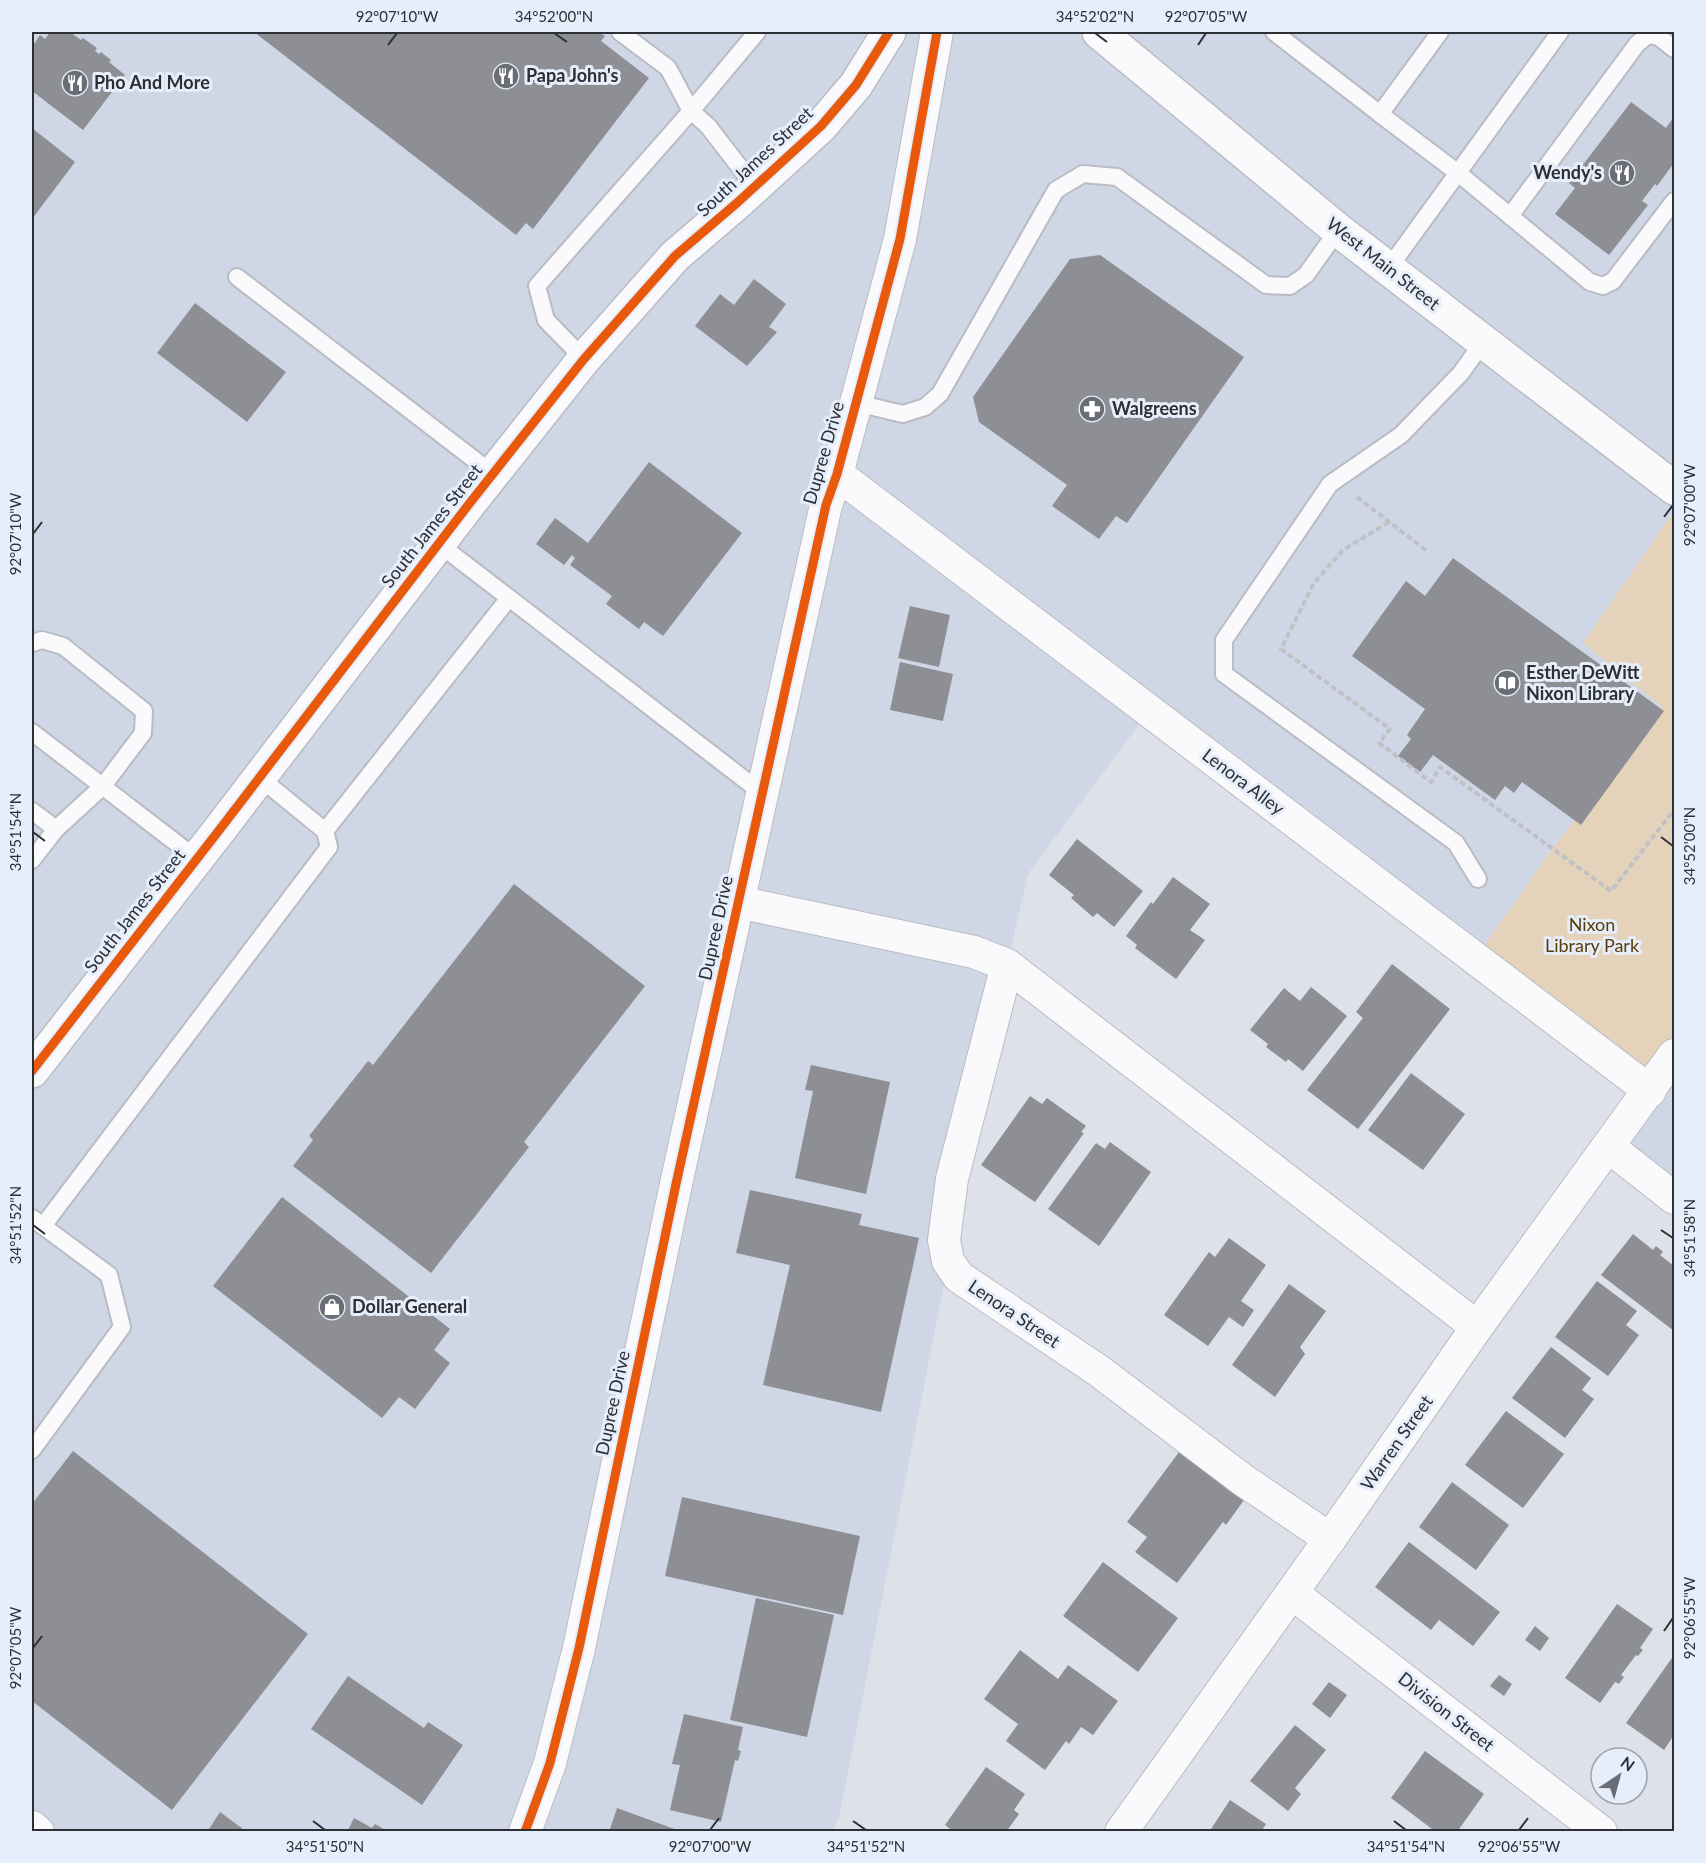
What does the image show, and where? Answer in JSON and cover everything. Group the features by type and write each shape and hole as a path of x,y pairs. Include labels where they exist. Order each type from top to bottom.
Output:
{"street":[{"name":"South James Street","path":"32,1071 584,358 675,256 821,126 856,85 889,32"},
{"name":"Dupree Drive","path":"525,1832 550,1763 579,1648 673,1196 826,505 837,474 900,239 937,32"},
{"name":"West Main Street","path":"1113,36 1338,230 1674,488"},
{"name":"Lenora Alley","path":"837,474 1650,1091"},
{"path":"738,902 974,952 1007,965 1478,1327"},
{"name":"Lenora Street","path":"1007,965 952,1179 944,1240 948,1261 959,1276 1099,1371 1243,1480 1330,1539"},
{"name":"Warren Street","path":"1121,1832 1478,1327 1674,1055"},
{"path":"1609,1147 1674,1198"},
{"name":"Division Street","path":"1292,1593 1601,1832"},
{"path":"32,1827 38,1832"}],"lane":[{"path":"620,32 668,68 691,111 708,126 755,187"},
{"path":"584,358 546,320 537,286 691,111 757,32"},
{"path":"1274,32 1458,173 1590,282 1603,286 1612,281 1674,201"},
{"path":"1380,114 1440,32"},
{"path":"1388,269 1560,32"},
{"path":"1510,216 1637,44 1648,35 1659,37 1674,49"},
{"path":"856,403 903,414 925,407 940,393 1056,190 1083,174 1118,177 1266,285 1290,286 1306,275 1338,230"},
{"path":"237,277 493,474"},
{"path":"1479,879 1456,843 1224,674 1224,640 1330,484 1401,435 1461,373 1483,342"},
{"path":"439,544 762,793"},
{"path":"325,831 509,598"},
{"path":"32,643 42,640 63,646 144,711 143,733 103,786 56,829 32,860"},
{"path":"32,732 197,859"},
{"path":"32,1450 122,1327 109,1275 37,1222 329,847 325,831 260,778"},
{"path":"32,811 56,829"}],"path":[{"path":"1357,497 1428,552"},
{"path":"1389,522 1343,550 1314,583 1281,649 1390,729 1379,743 1431,782 1440,767 1611,891 1674,810"}],"shaded area":[{"path":"32,32 1674,32 1674,1198 1609,1147 1649,1091 1149,711 1028,874 1007,965 839,1817 833,1831 38,1832 32,1827"}],"green space":[{"name":"Nixon Library Park","path":"1674,511 1674,1055 1653,1086 1478,954 1558,841 1662,707 1583,643"}],"building":[{"name":"Pho And More","path":"50,32 70,32 81,40 83,38 97,48 95,51 99,54 101,52 111,60 109,62 125,75 83,130 32,91 32,47 40,35 45,39"},
{"path":"254,32 599,32 605,36 601,41 649,78 533,229 526,223 516,235"},
{"name":"Wendy's","path":"1631,102 1666,128 1674,119 1674,163 1657,186 1655,184 1642,201 1648,205 1609,255 1555,214 1575,188 1569,183"},
{"path":"32,128 75,162 32,219"},
{"name":"Walgreens","path":"1100,255 1244,357 1127,523 1116,516 1099,539 1052,506 1067,485 979,422 973,397 1070,259"},
{"path":"754,279 786,304 769,327 777,332 747,366 695,326 720,294 734,305"},
{"path":"195,303 286,372 247,422 157,353"},
{"path":"649,462 742,533 663,636 644,622 639,629 606,604 612,596 570,565 575,558 572,555 564,565 536,544 555,518 588,543"},
{"name":"Esther DeWitt Nixon Library","path":"1453,558 1664,711 1581,825 1522,782 1514,793 1505,786 1495,800 1433,755 1420,772 1398,756 1411,739 1407,735 1425,709 1352,656 1406,581 1425,596"},
{"path":"910,606 950,615 939,667 898,658"},
{"path":"900,662 953,674 943,721 890,710"},
{"path":"1077,839 1143,891 1114,927 1097,913 1093,917 1071,898 1074,895 1049,875"},
{"path":"1173,877 1210,904 1190,930 1205,940 1176,979 1135,948 1137,945 1126,936"},
{"path":"514,884 645,986 524,1142 529,1147 431,1273 293,1166 313,1140 309,1136 368,1061 373,1065"},
{"path":"1392,964 1450,1009 1358,1129 1307,1090 1363,1018 1356,1012"},
{"path":"1311,987 1347,1016 1303,1071 1288,1059 1286,1062 1266,1047 1268,1044 1250,1030 1284,988 1300,1001"},
{"path":"811,1065 890,1082 866,1194 795,1178 813,1091 805,1090"},
{"path":"1411,1073 1465,1114 1423,1170 1368,1130"},
{"path":"1030,1096 1042,1104 1047,1098 1086,1126 1081,1132 1084,1133 1035,1202 981,1165"},
{"path":"1110,1142 1151,1172 1099,1246 1048,1209 1096,1143 1105,1149"},
{"path":"750,1190 862,1214 859,1225 919,1238 881,1412 763,1385 790,1265 736,1253"},
{"name":"Dollar General","path":"282,1197 450,1329 434,1350 450,1363 415,1409 399,1397 382,1418 213,1286"},
{"path":"1633,1234 1653,1250 1656,1246 1663,1252 1660,1255 1674,1266 1674,1331 1601,1275"},
{"path":"1229,1238 1266,1265 1241,1301 1254,1310 1243,1327 1229,1317 1208,1346 1164,1315 1209,1252 1215,1257"},
{"path":"1597,1281 1637,1311 1626,1325 1639,1335 1608,1376 1555,1337"},
{"path":"1289,1284 1326,1311 1300,1347 1305,1354 1275,1397 1232,1365"},
{"path":"1551,1347 1591,1378 1582,1390 1594,1399 1565,1438 1512,1398"},
{"path":"1506,1411 1564,1454 1523,1508 1465,1465"},
{"path":"73,1451 308,1634 172,1810 32,1701 32,1504"},
{"path":"1179,1452 1244,1500 1226,1525 1223,1522 1177,1583 1135,1552 1147,1537 1127,1522"},
{"path":"1452,1482 1509,1525 1476,1570 1419,1527"},
{"path":"682,1497 860,1536 843,1615 665,1576"},
{"path":"1409,1542 1500,1612 1473,1646 1439,1620 1431,1630 1375,1587"},
{"path":"1103,1562 1178,1618 1138,1672 1063,1616"},
{"path":"756,1598 834,1615 807,1737 730,1720"},
{"path":"1617,1604 1653,1629 1640,1648 1643,1650 1638,1656 1636,1655 1621,1675 1624,1677 1619,1684 1615,1682 1600,1703 1565,1678"},
{"path":"1535,1626 1549,1638 1540,1651 1525,1640"},
{"path":"1020,1650 1058,1679 1068,1665 1118,1701 1093,1735 1081,1727 1069,1744 1066,1741 1045,1770 1006,1741 1018,1724 984,1699"},
{"path":"1674,1655 1674,1735 1664,1750 1626,1723"},
{"path":"1499,1675 1512,1684 1504,1696 1490,1686"},
{"path":"348,1676 424,1728 428,1722 463,1745 422,1805 311,1729"},
{"path":"1329,1682 1347,1695 1330,1718 1312,1704"},
{"path":"684,1714 743,1727 738,1750 741,1751 738,1761 735,1760 721,1822 670,1810 680,1765 672,1764"},
{"path":"1295,1725 1326,1750 1295,1788 1301,1794 1288,1811 1250,1781"},
{"path":"1425,1751 1484,1794 1457,1832 1436,1832 1391,1798"},
{"path":"986,1767 1025,1794 1014,1810 1019,1814 1006,1832 954,1832 945,1825"},
{"path":"1230,1800 1266,1824 1261,1832 1209,1832"},
{"path":"617,1808 680,1831 680,1832 609,1832"},
{"path":"220,1812 247,1832 207,1832"},
{"path":"354,1818 372,1828 375,1824 389,1832 347,1832"}],"cycle path":[{"path":"32,1071 469,504 584,359 675,256 821,126 856,85 889,32"},
{"path":"525,1832 550,1763 579,1648 676,1184 826,505 837,474 900,239 937,32"}],"place":[{"name":"Papa John's","path":"506,76"},
{"name":"Pho And More","path":"75,83"},
{"name":"Wendy's","path":"1622,173"},
{"name":"Walgreens","path":"1092,409"},
{"name":"Esther DeWitt Nixon Library","path":"1507,683"},
{"name":"Dollar General","path":"332,1307"}]}
